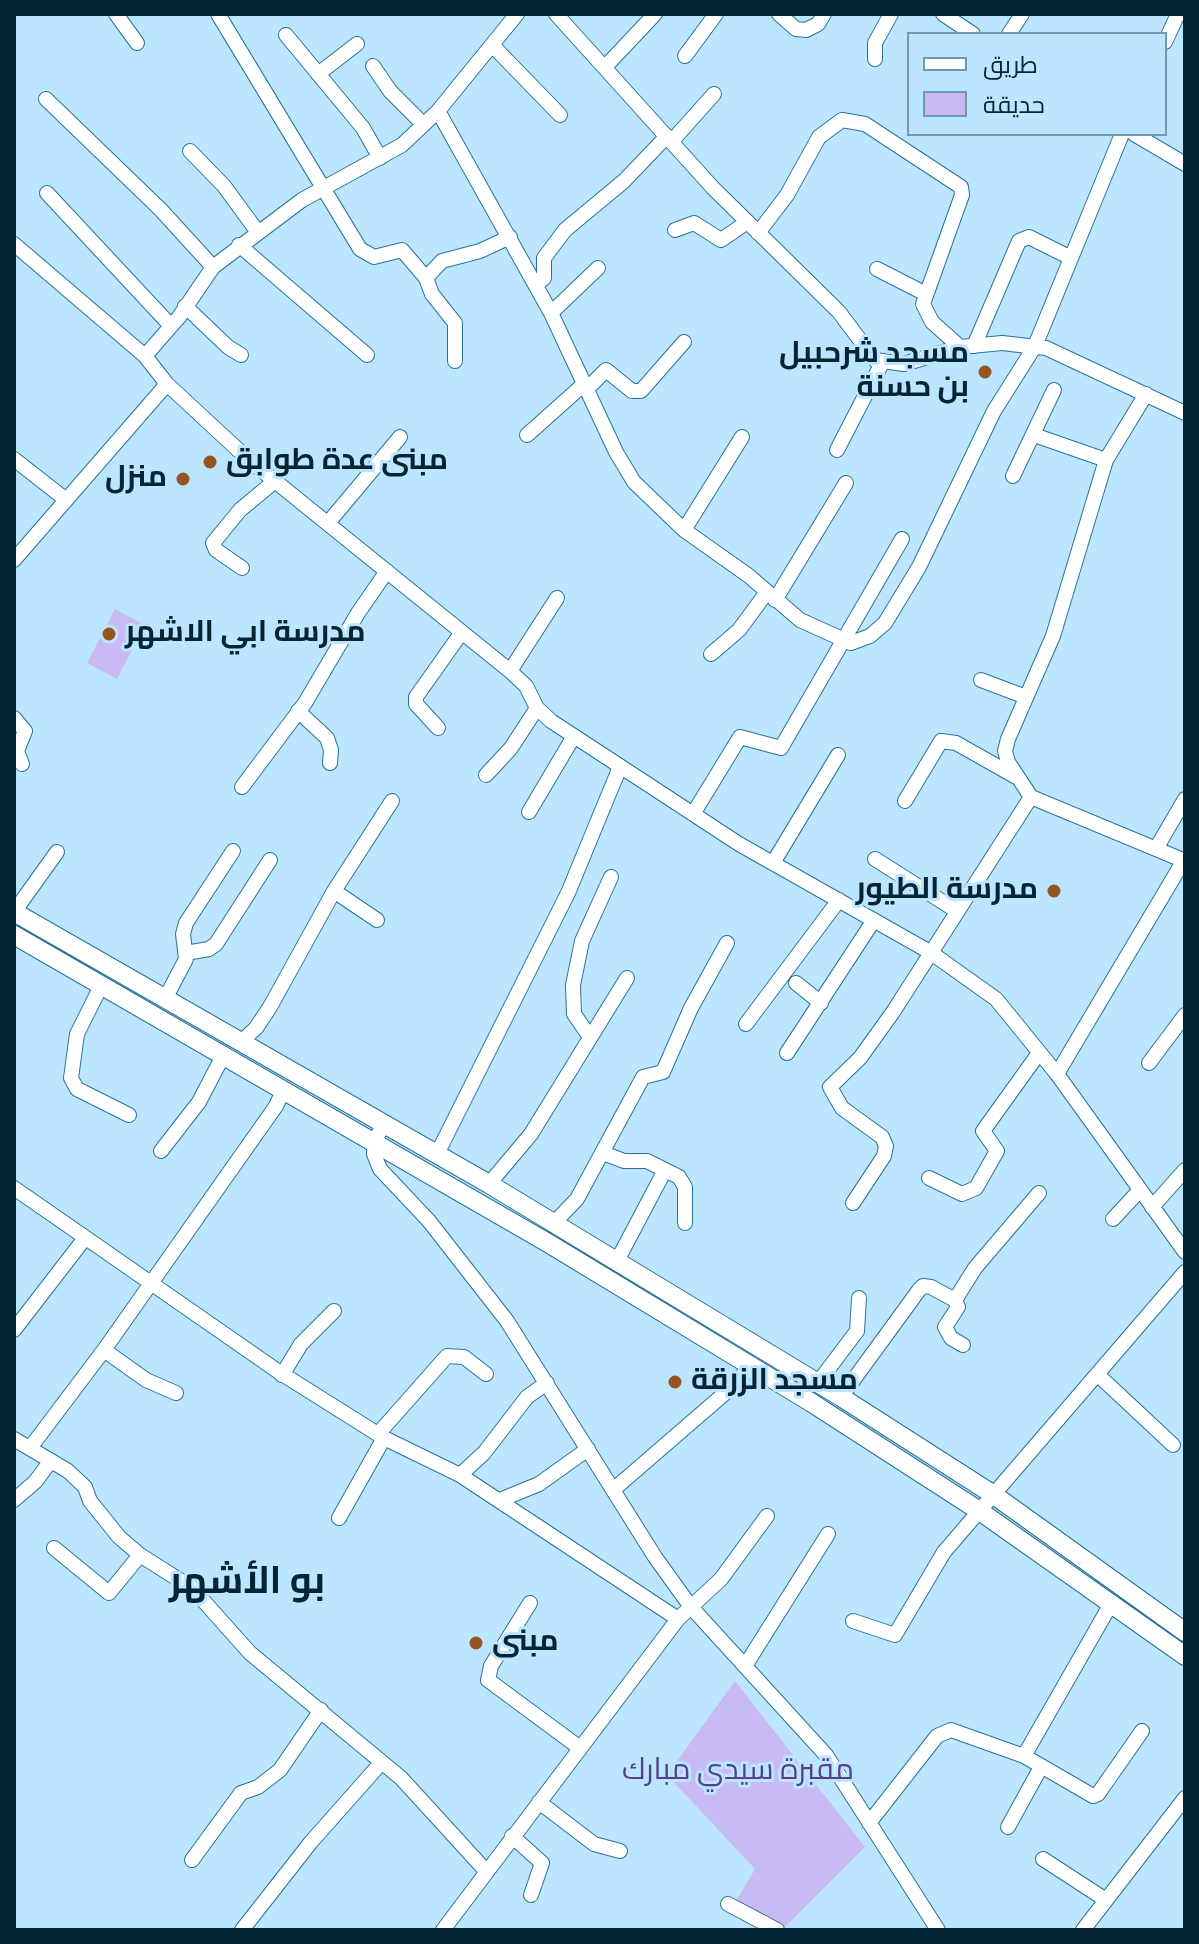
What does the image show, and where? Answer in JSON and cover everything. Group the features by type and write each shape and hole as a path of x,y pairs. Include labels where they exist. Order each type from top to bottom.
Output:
{"main road":[{"path":"14,912 489,1184 841,1397 994,1495 1185,1632"},
{"path":"14,935 100,988 284,1089 751,1366 981,1512 1185,1656"}],"street":[{"path":"116,14 137,43"},
{"path":"218,14 360,249 374,257 402,250 426,278 432,294 455,323 455,361"},
{"path":"145,356 171,326 213,267 257,231 323,188 402,145 438,111 517,14"},
{"path":"556,14 752,228 839,312 865,349 882,363 904,364 967,347 1002,343 1035,346 1088,365 1185,413"},
{"path":"605,67 655,14"},
{"path":"685,56 716,14"},
{"path":"779,14 796,29 806,30 818,24 824,14"},
{"path":"875,59 875,43 891,14"},
{"path":"943,14 970,32"},
{"path":"1010,32 1022,14"},
{"path":"1167,38 1178,14"},
{"path":"286,35 363,128 380,158"},
{"path":"318,74 357,44"},
{"path":"492,45 560,115"},
{"path":"373,66 390,91 423,124"},
{"path":"536,285 544,278 544,258 565,230 624,181 714,94"},
{"path":"46,99 161,210 213,267"},
{"path":"438,111 551,313 629,476 684,530 800,620 844,643 870,636 885,623 919,567 994,411 1035,346 1121,136"},
{"path":"675,230 694,223 721,240 752,228 787,195 819,137 834,124 853,119 961,187 962,195 923,304 925,314 967,347"},
{"path":"1137,136 1185,164"},
{"path":"190,151 224,186 257,231"},
{"path":"47,193 171,326"},
{"path":"426,278 442,261 480,251 510,237"},
{"path":"967,347 1019,241 1029,237 1071,258"},
{"path":"14,244 145,356 167,384 275,481 510,671 526,686 537,708 693,814 930,952 996,999 1057,1074 1185,1252"},
{"path":"239,245 367,355"},
{"path":"551,313 598,268"},
{"path":"877,269 926,294"},
{"path":"185,306 228,347 241,355"},
{"path":"527,435 606,370 632,391 641,391 684,342"},
{"path":"837,450 882,363"},
{"path":"14,560 167,384"},
{"path":"1013,476 1054,390"},
{"path":"1057,1074 1184,860 1031,797 1005,751 1053,636 1106,460 1146,394"},
{"path":"1034,435 1106,460"},
{"path":"328,523 400,437"},
{"path":"684,530 742,437"},
{"path":"14,459 65,499"},
{"path":"242,568 216,550 213,543 240,510 275,481"},
{"path":"711,654 771,596 846,483"},
{"path":"693,814 740,737 781,748 902,539"},
{"path":"242,787 298,711 387,571"},
{"path":"510,671 557,598"},
{"path":"438,728 416,704 416,697 462,632"},
{"path":"981,680 1026,697"},
{"path":"486,775 511,748 537,708"},
{"path":"298,711 327,738 331,750 330,763"},
{"path":"14,718 25,731 17,751 22,764"},
{"path":"529,812 574,736"},
{"path":"905,801 941,741 956,743 1022,780"},
{"path":"773,863 838,755"},
{"path":"437,1154 568,893 620,767"},
{"path":"853,1203 884,1156 886,1146 882,1137 842,1108 830,1087 860,1058 1031,797"},
{"path":"1157,847 1185,799"},
{"path":"241,1042 256,1028 270,1007 334,891 392,801"},
{"path":"165,999 186,953 183,934 186,923 233,851"},
{"path":"14,912 57,852"},
{"path":"875,859 957,911"},
{"path":"186,953 209,949 216,944 270,860"},
{"path":"590,1037 574,1014 573,985 582,941 611,877"},
{"path":"334,891 377,920"},
{"path":"746,1024 839,900"},
{"path":"787,1053 874,920"},
{"path":"553,1224 577,1199 643,1077 663,1072 687,1015 727,943"},
{"path":"489,1184 531,1134 627,978"},
{"path":"796,983 821,1003"},
{"path":"100,988 77,1034 71,1078 77,1089 129,1115"},
{"path":"1149,1063 1185,1015"},
{"path":"929,1178 962,1194 976,1188 997,1151 983,1131 1039,1053"},
{"path":"161,1151 199,1102 224,1054"},
{"path":"30,1448 104,1350 276,1106 284,1089"},
{"path":"384,1124 374,1142 374,1154 380,1169 483,1286 691,1607 826,1755 938,1930"},
{"path":"603,1153 624,1161 647,1161 679,1177 685,1187 685,1223"},
{"path":"617,1261 665,1170"},
{"path":"1152,1207 1185,1170"},
{"path":"14,1188 282,1375 381,1436 460,1475 678,1619"},
{"path":"1113,1219 1140,1190"},
{"path":"955,1300 975,1268 1039,1193"},
{"path":"14,1328 85,1238"},
{"path":"853,1621 895,1635 944,1552 1185,1272"},
{"path":"841,1397 923,1286 955,1300 958,1307 945,1327 951,1338 963,1345"},
{"path":"817,1384 857,1331 859,1298"},
{"path":"282,1375 301,1344 334,1311"},
{"path":"104,1350 146,1380 176,1393"},
{"path":"339,1518 381,1436 447,1356 464,1357 486,1374"},
{"path":"613,1490 731,1388 751,1366"},
{"path":"1097,1374 1173,1445"},
{"path":"460,1475 484,1453 527,1397 547,1383"},
{"path":"14,1439 68,1471 85,1487 90,1501 105,1521 140,1555 192,1588 250,1653 401,1778 486,1871"},
{"path":"500,1500 539,1484 588,1449"},
{"path":"14,1500 35,1482 50,1462"},
{"path":"443,1930 678,1619 721,1579 767,1516"},
{"path":"745,1666 828,1534"},
{"path":"54,1548 109,1593 140,1555"},
{"path":"1024,1756 1112,1602"},
{"path":"530,1603 491,1666 488,1680 580,1748"},
{"path":"192,1860 241,1793 258,1787 280,1770 321,1710"},
{"path":"869,1823 937,1736 951,1730 1024,1756 1093,1796 1098,1794 1142,1731"},
{"path":"242,1930 311,1842 381,1763"},
{"path":"1008,1827 1041,1767"},
{"path":"1083,1930 1185,1798"},
{"path":"539,1802 594,1844 620,1851"},
{"path":"512,1836 542,1863 531,1895"},
{"path":"1043,1859 1106,1900"},
{"path":"728,1904 777,1930"}],"green space":[{"path":"115,609 145,625 117,679 87,663"},
{"name":"مقبرة سيدي مبارك","path":"735,1681 865,1847 784,1928 736,1901 755,1869 667,1775"}],"place":[{"name":"مسجد شرحبيل بن حسنة","path":"985,372"},
{"name":"مبنى عدة طوابق","path":"210,462"},
{"name":"منزل","path":"183,479"},
{"name":"مدرسة ابي الاشهر","path":"109,634"},
{"name":"مدرسة الطيور","path":"1054,891"},
{"name":"مسجد الزرقة","path":"675,1382"},
{"name":"مبنى","path":"476,1643"}],"district":[{"name":"بو الأشهر","path":"247,1584"}]}
